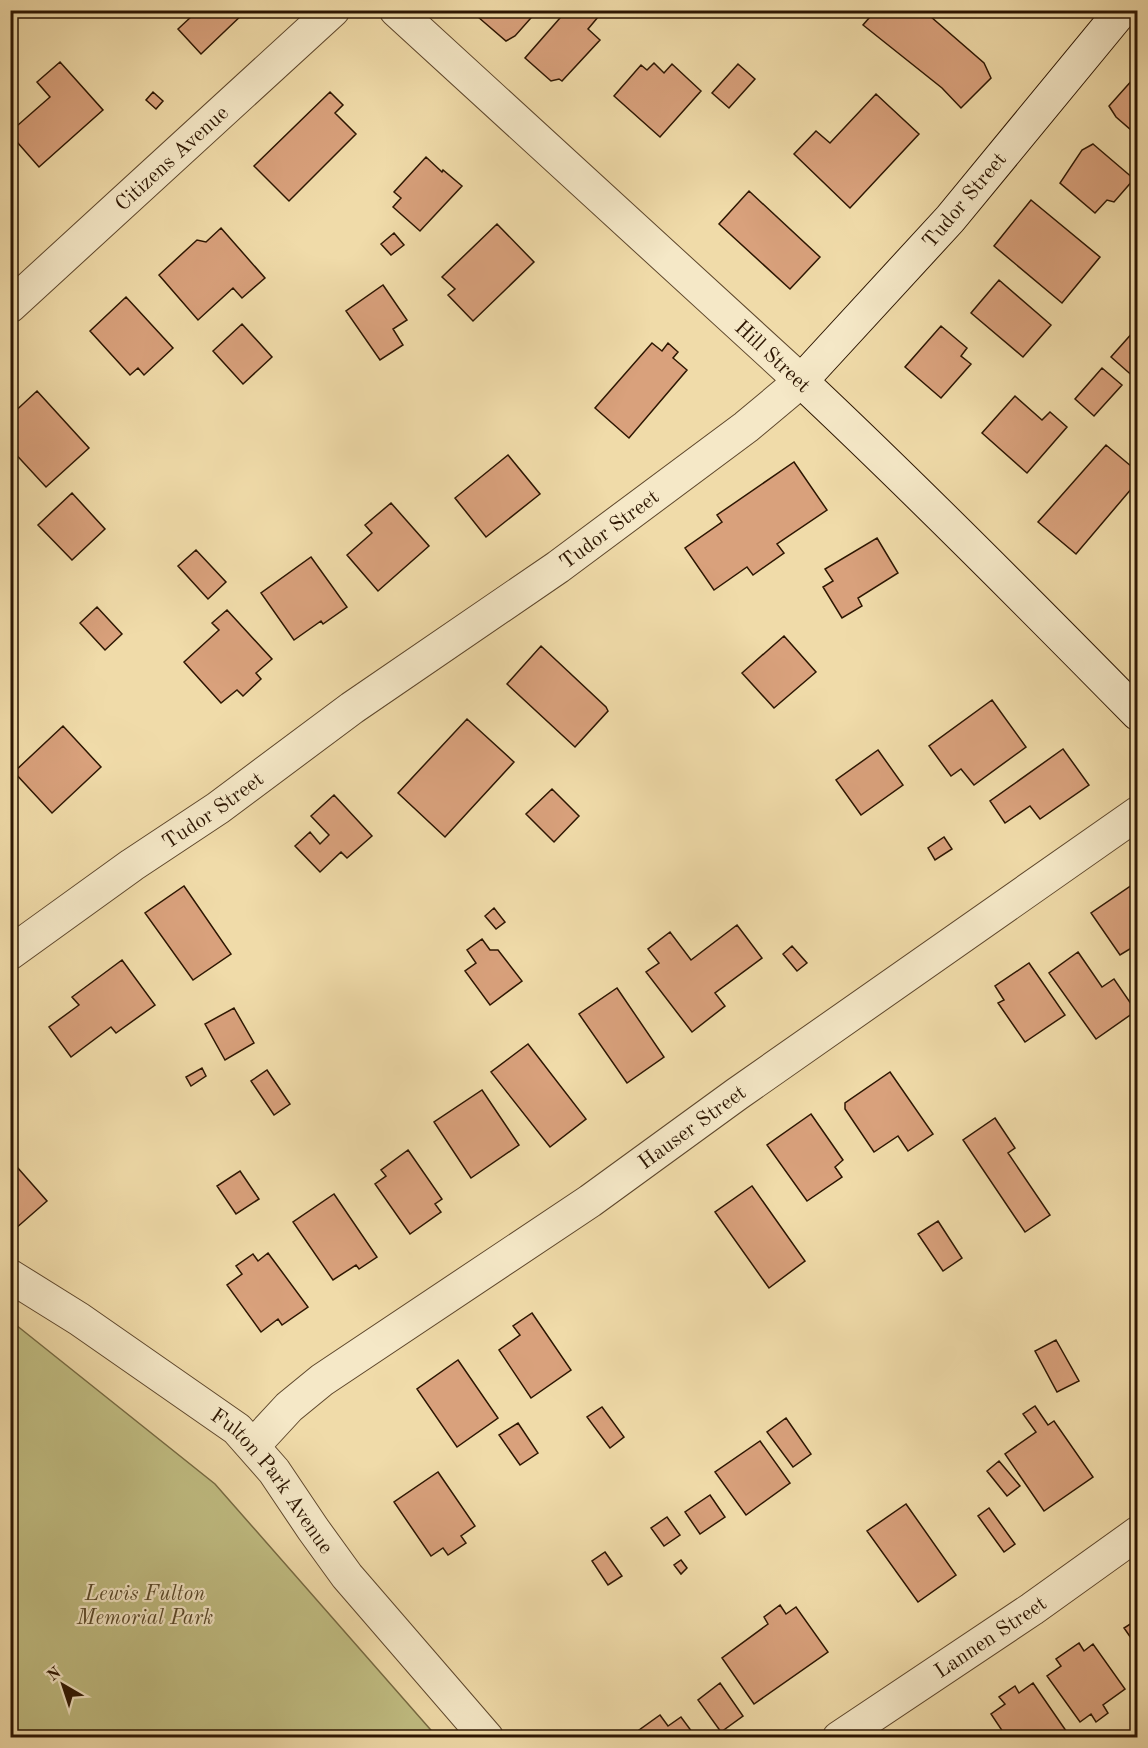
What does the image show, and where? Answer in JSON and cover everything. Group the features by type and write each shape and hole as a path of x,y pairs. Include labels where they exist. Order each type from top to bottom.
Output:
{"street":[{"name":"Citizens Avenue","path":"10,306 333,10"},
{"name":"Hill Street","path":"396,10 801,381 1016,589 1137,714"},
{"name":"Tudor Street","path":"10,953 132,865 237,794 352,708 558,567 746,427 801,381 950,219 1122,10"},
{"name":"Hauser Street","path":"253,1446 289,1407 322,1380 590,1201 737,1094 1137,813"},
{"name":"Fulton Park Avenue","path":"10,1276 79,1319 213,1410 237,1429 274,1471 312,1529 348,1576 487,1737"},
{"name":"Lannen Street","path":"839,1737 1032,1609 1137,1533"}],"green space":[{"name":"Lewis Fulton Memorial Park","path":"11,1321 215,1484 437,1737 11,1737"}],"building":[{"path":"187,10 247,10 201,54 178,29 192,16"},
{"path":"483,10 538,10 515,36 506,41 478,17"},
{"path":"567,10 604,10 588,29 600,40 562,81 559,79 551,81 525,58"},
{"path":"876,10 923,10 984,63 991,78 961,108 942,88 863,25"},
{"path":"60,62 103,110 39,167 10,132 50,97 37,82"},
{"path":"654,63 664,73 672,64 701,91 660,137 614,96 641,65 647,70"},
{"path":"738,64 755,79 729,108 712,93"},
{"path":"1134,78 1138,81 1138,136 1116,117 1109,106"},
{"path":"153,92 163,101 156,109 146,100"},
{"path":"330,92 343,105 335,113 356,134 289,201 254,166"},
{"path":"876,94 919,134 850,208 794,154 816,131 830,143"},
{"path":"1093,144 1134,179 1114,202 1107,200 1095,213 1060,183 1082,150"},
{"path":"426,157 462,186 420,231 393,207 401,198 394,192"},
{"path":"749,191 820,257 790,289 719,224"},
{"path":"1031,200 1100,257 1062,303 994,246"},
{"path":"497,224 534,262 473,321 448,295 455,289 442,277"},
{"path":"221,228 265,278 242,298 233,288 198,320 159,275 197,240 206,242"},
{"path":"394,233 404,245 391,255 381,244"},
{"path":"999,280 1051,325 1023,357 971,313"},
{"path":"383,285 407,320 393,329 403,345 380,360 346,311"},
{"path":"126,297 173,348 144,375 138,368 130,375 90,331"},
{"path":"242,324 272,357 243,384 213,351"},
{"path":"941,326 967,348 961,356 971,364 941,398 905,367"},
{"path":"1134,331 1138,334 1136,379 1111,357"},
{"path":"652,343 662,351 668,343 678,352 673,358 687,370 629,438 595,408"},
{"path":"1102,368 1122,385 1094,416 1075,399"},
{"path":"37,391 89,448 46,487 10,448 10,416"},
{"path":"1015,396 1042,420 1050,412 1067,427 1027,473 982,433"},
{"path":"1106,445 1138,472 1138,481 1076,554 1038,522"},
{"path":"508,455 540,494 486,537 455,498"},
{"path":"794,462 827,510 777,544 784,553 753,575 747,567 714,590 685,548 722,522 717,515"},
{"path":"72,493 105,529 72,560 38,525"},
{"path":"391,503 429,546 378,591 347,555 372,533 365,525"},
{"path":"877,538 898,573 858,598 862,606 842,618 823,587 833,581 825,569"},
{"path":"196,550 226,582 208,599 178,566"},
{"path":"311,557 347,607 323,624 321,621 294,640 261,593"},
{"path":"97,607 122,634 105,650 80,623"},
{"path":"227,610 272,659 256,673 261,679 243,696 237,690 221,703 184,662 219,630 212,623"},
{"path":"784,636 816,672 774,708 742,673"},
{"path":"541,646 608,711 575,747 507,684"},
{"path":"992,700 1026,747 974,785 961,769 951,776 929,746"},
{"path":"467,719 514,762 445,837 398,793"},
{"path":"63,726 101,767 52,813 14,772"},
{"path":"1063,749 1089,785 1040,819 1030,806 1005,823 990,801"},
{"path":"878,750 903,785 861,815 836,780"},
{"path":"552,789 579,816 554,842 526,814"},
{"path":"334,795 372,836 347,858 341,852 320,872 295,846 310,832 320,844 329,835 311,816"},
{"path":"944,837 952,849 935,860 928,848"},
{"path":"1138,881 1138,944 1120,955 1091,913"},
{"path":"184,886 231,954 193,980 145,913"},
{"path":"494,908 505,922 496,929 485,916"},
{"path":"737,925 762,958 715,993 725,1006 692,1032 646,972 659,963 648,949 670,932 691,960"},
{"path":"482,939 490,950 498,950 522,981 490,1005 465,971 476,963 467,950"},
{"path":"792,946 807,963 797,971 783,954"},
{"path":"1078,952 1102,987 1114,979 1136,1011 1096,1039 1049,973"},
{"path":"122,960 155,1005 116,1033 111,1027 71,1057 49,1027 79,1005 72,997"},
{"path":"1029,963 1065,1015 1025,1042 998,1003 1004,1000 995,986"},
{"path":"617,988 664,1057 627,1083 579,1014"},
{"path":"234,1008 254,1043 225,1060 205,1024"},
{"path":"528,1044 586,1119 550,1147 491,1072"},
{"path":"202,1068 206,1076 191,1086 186,1077"},
{"path":"267,1070 290,1104 274,1115 251,1081"},
{"path":"890,1072 933,1134 908,1151 898,1136 874,1152 845,1109 845,1103"},
{"path":"482,1090 519,1145 471,1178 434,1122"},
{"path":"811,1114 843,1160 835,1167 842,1177 807,1201 767,1145"},
{"path":"995,1118 1015,1148 1008,1153 1050,1215 1025,1232 963,1140"},
{"path":"408,1150 442,1199 435,1204 441,1212 410,1234 375,1184 386,1176 381,1170"},
{"path":"17,1167 47,1201 15,1229 10,1223 10,1172"},
{"path":"240,1171 259,1199 236,1214 217,1186"},
{"path":"752,1186 805,1261 769,1288 715,1212"},
{"path":"334,1194 377,1257 359,1269 356,1265 333,1280 293,1222"},
{"path":"938,1221 962,1258 943,1271 918,1234"},
{"path":"268,1253 308,1307 282,1325 278,1319 261,1332 227,1285 242,1274 236,1266 253,1254 258,1261"},
{"path":"532,1313 571,1370 531,1398 499,1350 520,1335 513,1326"},
{"path":"1056,1340 1079,1381 1057,1392 1035,1351"},
{"path":"458,1360 498,1418 457,1447 417,1389"},
{"path":"1035,1406 1048,1425 1054,1421 1093,1477 1044,1511 1005,1454 1036,1432 1023,1414"},
{"path":"602,1407 624,1437 610,1448 587,1417"},
{"path":"786,1418 811,1454 793,1467 767,1432"},
{"path":"518,1423 538,1453 520,1465 499,1435"},
{"path":"760,1441 790,1483 746,1515 715,1472"},
{"path":"999,1461 1020,1486 1007,1496 987,1471"},
{"path":"438,1472 475,1526 461,1536 466,1543 448,1555 443,1548 431,1556 394,1502"},
{"path":"710,1495 725,1517 700,1534 685,1512"},
{"path":"906,1504 956,1575 918,1602 867,1531"},
{"path":"989,1508 1015,1544 1004,1552 978,1516"},
{"path":"667,1517 680,1535 664,1546 651,1528"},
{"path":"605,1552 622,1576 608,1585 592,1561"},
{"path":"681,1560 687,1568 681,1574 674,1565"},
{"path":"780,1605 786,1614 796,1607 828,1652 754,1704 722,1658 768,1624 764,1617"},
{"path":"1138,1619 1138,1648 1124,1628"},
{"path":"1079,1643 1084,1651 1093,1644 1125,1689 1103,1705 1108,1713 1096,1722 1091,1714 1080,1722 1047,1676 1061,1666 1056,1659"},
{"path":"720,1683 743,1716 721,1732 698,1700"},
{"path":"1033,1683 1071,1738 1007,1738 991,1714 1005,1704 999,1697 1015,1686 1019,1693"},
{"path":"660,1715 668,1726 681,1717 695,1736 628,1738"}]}
